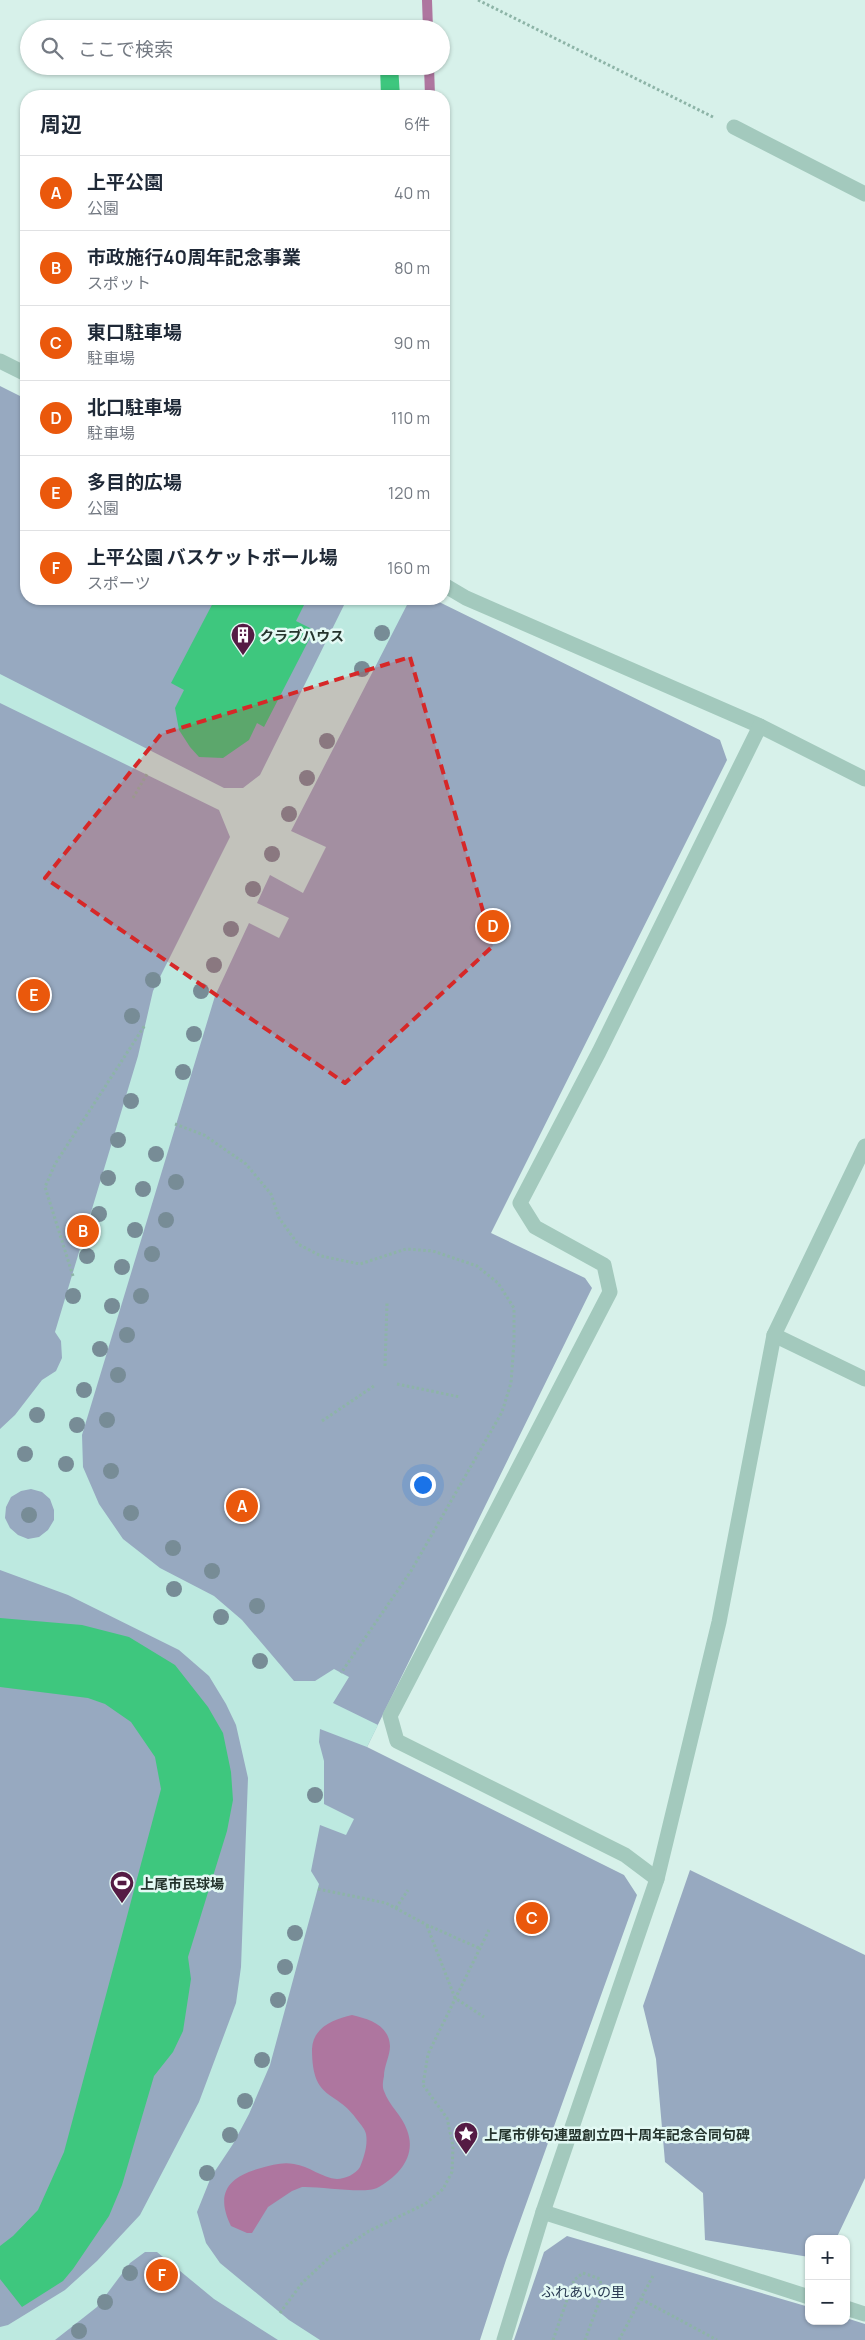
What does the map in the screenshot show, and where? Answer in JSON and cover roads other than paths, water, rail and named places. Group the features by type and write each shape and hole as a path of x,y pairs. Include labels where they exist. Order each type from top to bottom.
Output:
{"street":[{"path":"734,127 865,194"},
{"path":"0,361 20,371"},
{"path":"450,589 466,598 760,726 865,779"},
{"path":"657,1879 624,1855 397,1741 390,1716 610,1292 604,1265 535,1227 520,1203 599,1052 760,726"},
{"path":"504,2340 543,2212 657,1879 719,1622 774,1335 865,1146"},
{"path":"774,1335 865,1379"},
{"path":"543,2212 805,2295"},
{"path":"850,2309 865,2314"}],"waterway":[{"path":"427,0 428,20"},
{"path":"429,75 430,90"}],"place":[{"name":"クラブハウス","path":"243,656"},
{"name":"北口駐車場","path":"493,926"},
{"name":"多目的広場","path":"34,995"},
{"name":"市政施行40周年記念事業","path":"83,1231"},
{"name":"上平公園","path":"242,1506"},
{"name":"上尾市民球場","path":"122,1904"},
{"name":"東口駐車場","path":"532,1918"},
{"name":"上尾市俳句連盟創立四十周年記念合同句碑","path":"466,2155"},
{"name":"上平公園 バスケットボール場","path":"162,2275"}],"park label":[{"name":"ふれあいの里","path":"583,2291"}]}
